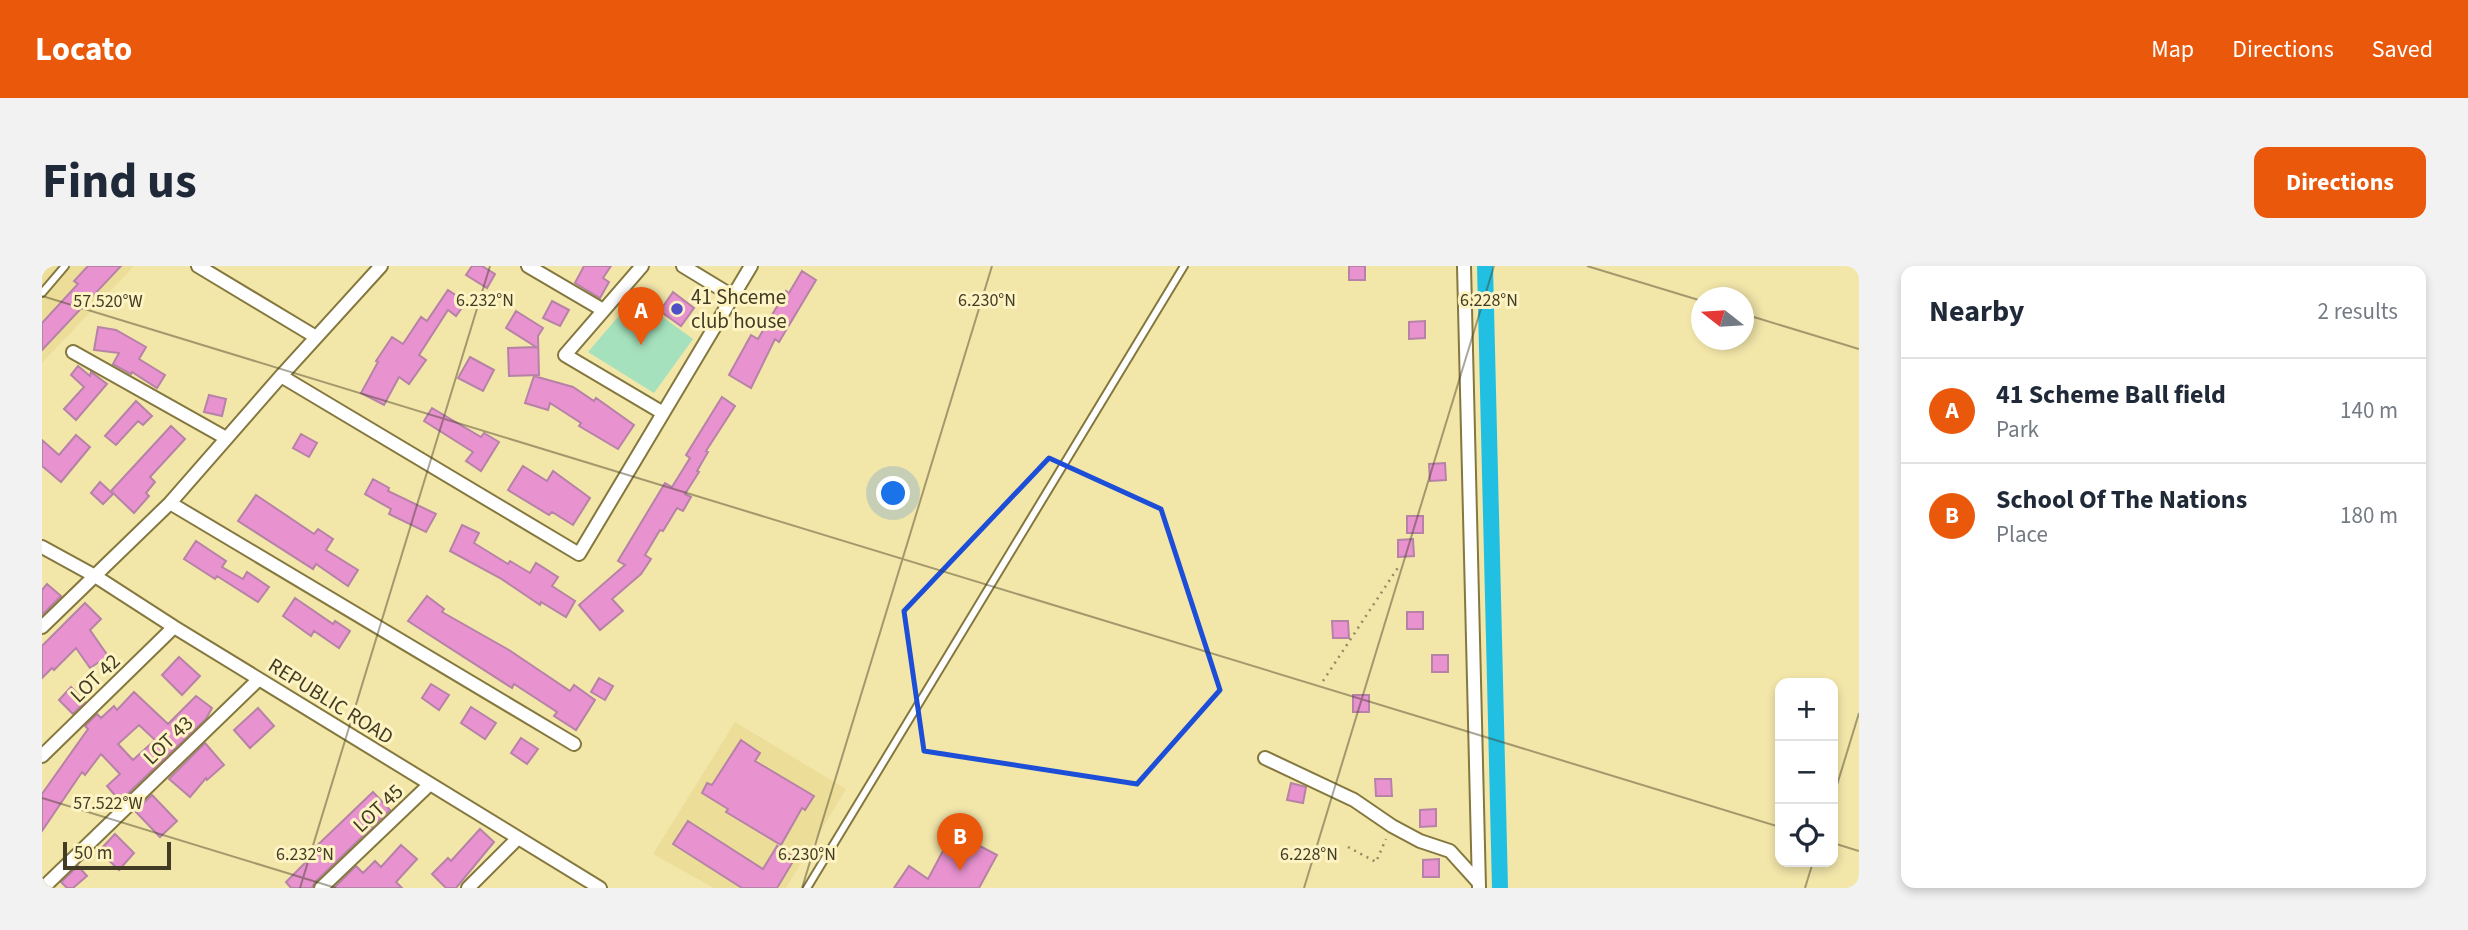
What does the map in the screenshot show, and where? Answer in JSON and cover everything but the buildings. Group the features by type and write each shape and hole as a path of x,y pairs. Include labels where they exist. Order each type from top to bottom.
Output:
{"street":[{"path":"198,266 316,337"},
{"path":"42,627 170,503 381,266"},
{"path":"528,266 603,310"},
{"path":"642,266 565,355 663,414"},
{"path":"683,266 734,297"},
{"path":"281,376 579,554 751,266"},
{"path":"1464,266 1479,885"},
{"path":"73,352 226,438"},
{"path":"170,503 574,744"},
{"name":"REPUBLIC ROAD","path":"42,547 95,576 600,888"},
{"name":"LOT 42","path":"42,756 174,627"},
{"name":"LOT 43","path":"43,888 259,679"},
{"path":"1265,758 1354,800 1420,841 1450,852 1479,885"},
{"name":"LOT 45","path":"321,888 430,784"},
{"path":"468,888 519,838"}],"lane":[{"path":"42,293 65,266"},
{"path":"807,888 1184,266"}],"path":[{"path":"1323,681 1399,566"},
{"path":"1348,847 1376,862 1392,826"}],"highlighted area":[{"path":"1049,458 1161,509 1220,690 1137,784 924,751 904,611"}],"shaded area":[{"path":"42,266 134,266 42,363"},
{"path":"735,722 846,789 786,888 714,888 653,854"}],"green space":[{"path":"635,297 693,339 654,393 588,352"}],"waterway":[{"path":"1485,266 1500,888"}],"place":[{"name":"41 Shceme club house","path":"677,309"},
{"name":"41 Scheme Ball field","path":"641,345"},
{"name":"School Of The Nations","path":"960,871"}]}
